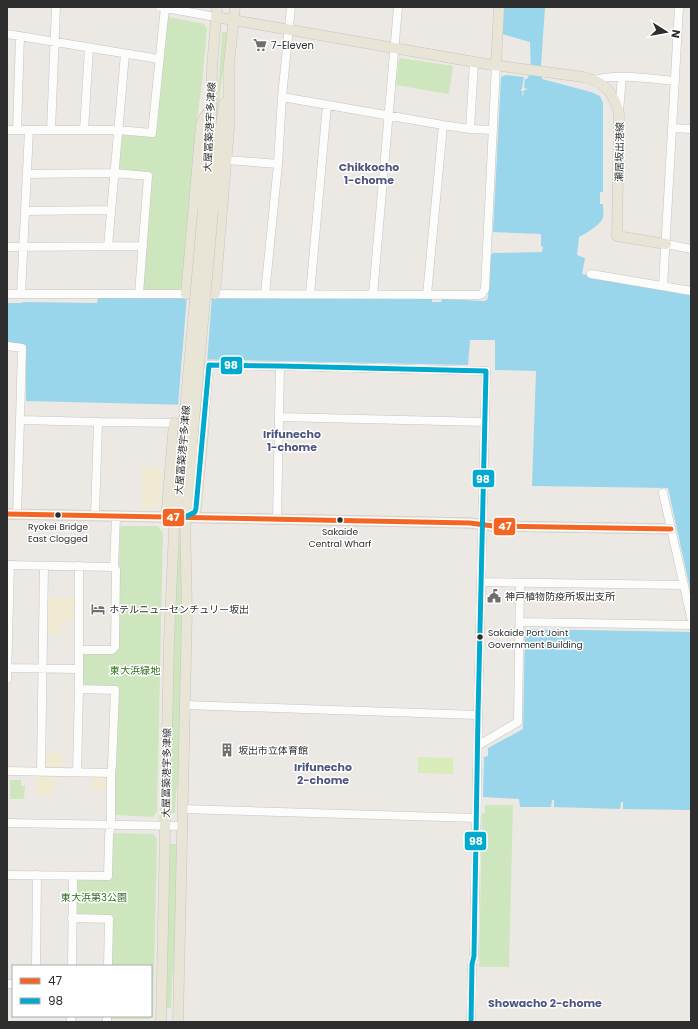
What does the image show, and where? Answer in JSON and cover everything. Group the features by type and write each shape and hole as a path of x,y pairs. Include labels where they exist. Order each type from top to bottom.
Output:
{"main road":[{"path":"234,20 235,7"},
{"path":"216,12 234,20 496,65 499,7"},
{"name":"大屋冨築港宇多津線","path":"161,1022 169,635 208,210 212,67 216,12"},
{"name":"大屋冨築港宇多津線","path":"208,210 221,128 234,20"},
{"name":"瀬居坂出港線","path":"496,65 583,77 594,80 607,88 611,93 619,114 617,236 666,244"},
{"path":"215,294 229,128 229,68"},
{"path":"186,294 200,125 211,107"},
{"path":"174,423 167,512 180,517 194,512 196,508 204,423"},
{"path":"12,514 470,523 493,526 672,529"},
{"name":"大屋冨築港宇多津線","path":"178,1022 187,610 180,517"}],"street":[{"path":"51,130 56,7"},
{"path":"7,130 118,130 152,133 163,7 216,12"},
{"path":"265,294 278,164 282,97 291,7"},
{"path":"373,295 398,7"},
{"path":"663,286 679,7"},
{"path":"7,34 159,59"},
{"path":"17,130 20,36"},
{"path":"84,130 89,48"},
{"path":"108,246 125,54"},
{"path":"470,129 474,62"},
{"path":"7,294 482,294 485,289 496,65"},
{"path":"594,80 602,77 622,77 675,81"},
{"path":"619,114 622,77"},
{"path":"282,97 443,125 470,129 493,130"},
{"path":"310,294 327,105"},
{"path":"427,295 443,125"},
{"path":"672,128 691,129"},
{"path":"21,294 29,130"},
{"path":"227,160 278,164"},
{"path":"26,174 114,173 148,176 139,294"},
{"path":"25,211 110,210"},
{"path":"666,244 691,249"},
{"path":"7,247 143,246"},
{"path":"591,274 691,291"},
{"path":"7,346 22,348 20,420 12,514"},
{"path":"20,420 204,423 209,365 486,371 477,746 474,956 472,964 471,1022"},
{"path":"277,519 280,366"},
{"path":"279,417 485,422"},
{"path":"95,516 98,422"},
{"path":"663,493 691,617"},
{"path":"79,650 112,650 115,647 116,570 114,567 116,517"},
{"path":"7,679 9,565 114,567"},
{"path":"41,772 44,566"},
{"path":"77,772 80,566"},
{"path":"481,582 684,586"},
{"path":"477,746 518,722 520,583"},
{"path":"520,622 691,625"},
{"path":"7,668 79,669"},
{"path":"7,875 108,876 115,690 79,690"},
{"path":"185,705 478,715"},
{"path":"7,771 111,773"},
{"path":"183,809 476,818"},
{"path":"7,823 183,826"},
{"path":"36,965 37,875"},
{"path":"72,965 73,876"},
{"path":"72,918 109,919 108,965"}],"green space":[{"path":"168,17 204,24 207,29 202,84 196,126 182,287 180,290 142,290 151,175 118,170 121,135 154,136"},
{"path":"222,32 228,32 216,123"},
{"path":"401,58 453,66 449,94 396,85 399,59"},
{"name":"東大浜緑地","path":"121,526 157,526 163,533 157,812 153,817 117,815 114,813 116,688 83,686 82,653 84,651 117,651"},
{"path":"180,532 182,617 179,772 175,813 168,813 174,588 177,572"},
{"path":"418,757 453,758 453,774 418,773"},
{"path":"10,780 21,780 21,786 25,786 24,799 10,799"},
{"path":"485,805 513,805 509,967 479,967 482,813 485,813"},
{"name":"東大浜第3公園","path":"115,833 153,834 157,839 152,1016 152,965 111,965 112,916 79,915 77,913 77,881 79,879 112,879 113,835"},
{"path":"168,844 177,844 175,955 172,978 171,1008 164,1008"},
{"path":"110,1017 152,1017 150,1019 111,1019"}],"sand":[{"path":"142,468 159,468 162,471 161,502 155,508 142,509"},
{"path":"46,597 76,598 76,621 60,621 60,634 46,634"},
{"path":"44,752 62,753 62,768 44,768"},
{"path":"37,774 55,775 54,795 36,795"},
{"path":"92,775 105,775 108,778 108,790 92,790"}],"water":[{"path":"504,7 545,7 541,65 542,79 591,92 600,96 603,103 603,192 600,192 600,204 603,204 603,218 596,226 579,237 577,255 585,258 582,274 691,294 691,593 668,488 532,486 536,371 495,370 495,340 470,340 468,365 182,359 181,372 192,405 26,401 26,345 7,345 7,303 97,303 98,298 432,299 432,302 441,302 442,299 487,300 490,256 493,253 542,252 543,247 541,246 541,234 493,232 501,77 506,75 524,77 521,89 521,91 523,91 523,96 524,90 527,89 524,88 525,79 527,79 531,72 530,42 502,34"},
{"path":"525,629 691,632 691,810 623,809 623,802 621,802 620,809 554,807 554,800 552,800 551,807 520,807 519,799 483,797 484,757 488,756 488,748 523,729"}],"pier":[{"path":"187,296 212,296 207,362 184,361 183,370 196,370 193,407 178,406"}],"transit line":[{"name":"98","path":"185,517 195,512 196,508 209,365 486,371 474,956 472,964 471,1022"},
{"name":"47","path":"7,514 470,523 493,526 671,529"}],"place":[{"name":"7-Eleven","path":"260,45"},
{"name":"Ryokei Bridge East Clogged","path":"58,515"},
{"name":"Sakaide Central Wharf","path":"340,520"},
{"name":"神戸植物防疫所坂出支所","path":"494,596"},
{"name":"ホテルニューセンチュリー坂出","path":"98,609"},
{"name":"Sakaide Port Joint Government Building","path":"480,637"},
{"name":"坂出市立体育館","path":"227,750"}],"district":[{"name":"Chikkocho 1-chome","path":"369,173"},
{"name":"Irifunecho 1-chome","path":"292,440"},
{"name":"Irifunecho 2-chome","path":"323,773"},
{"name":"Showacho 2-chome","path":"545,1003"}]}
